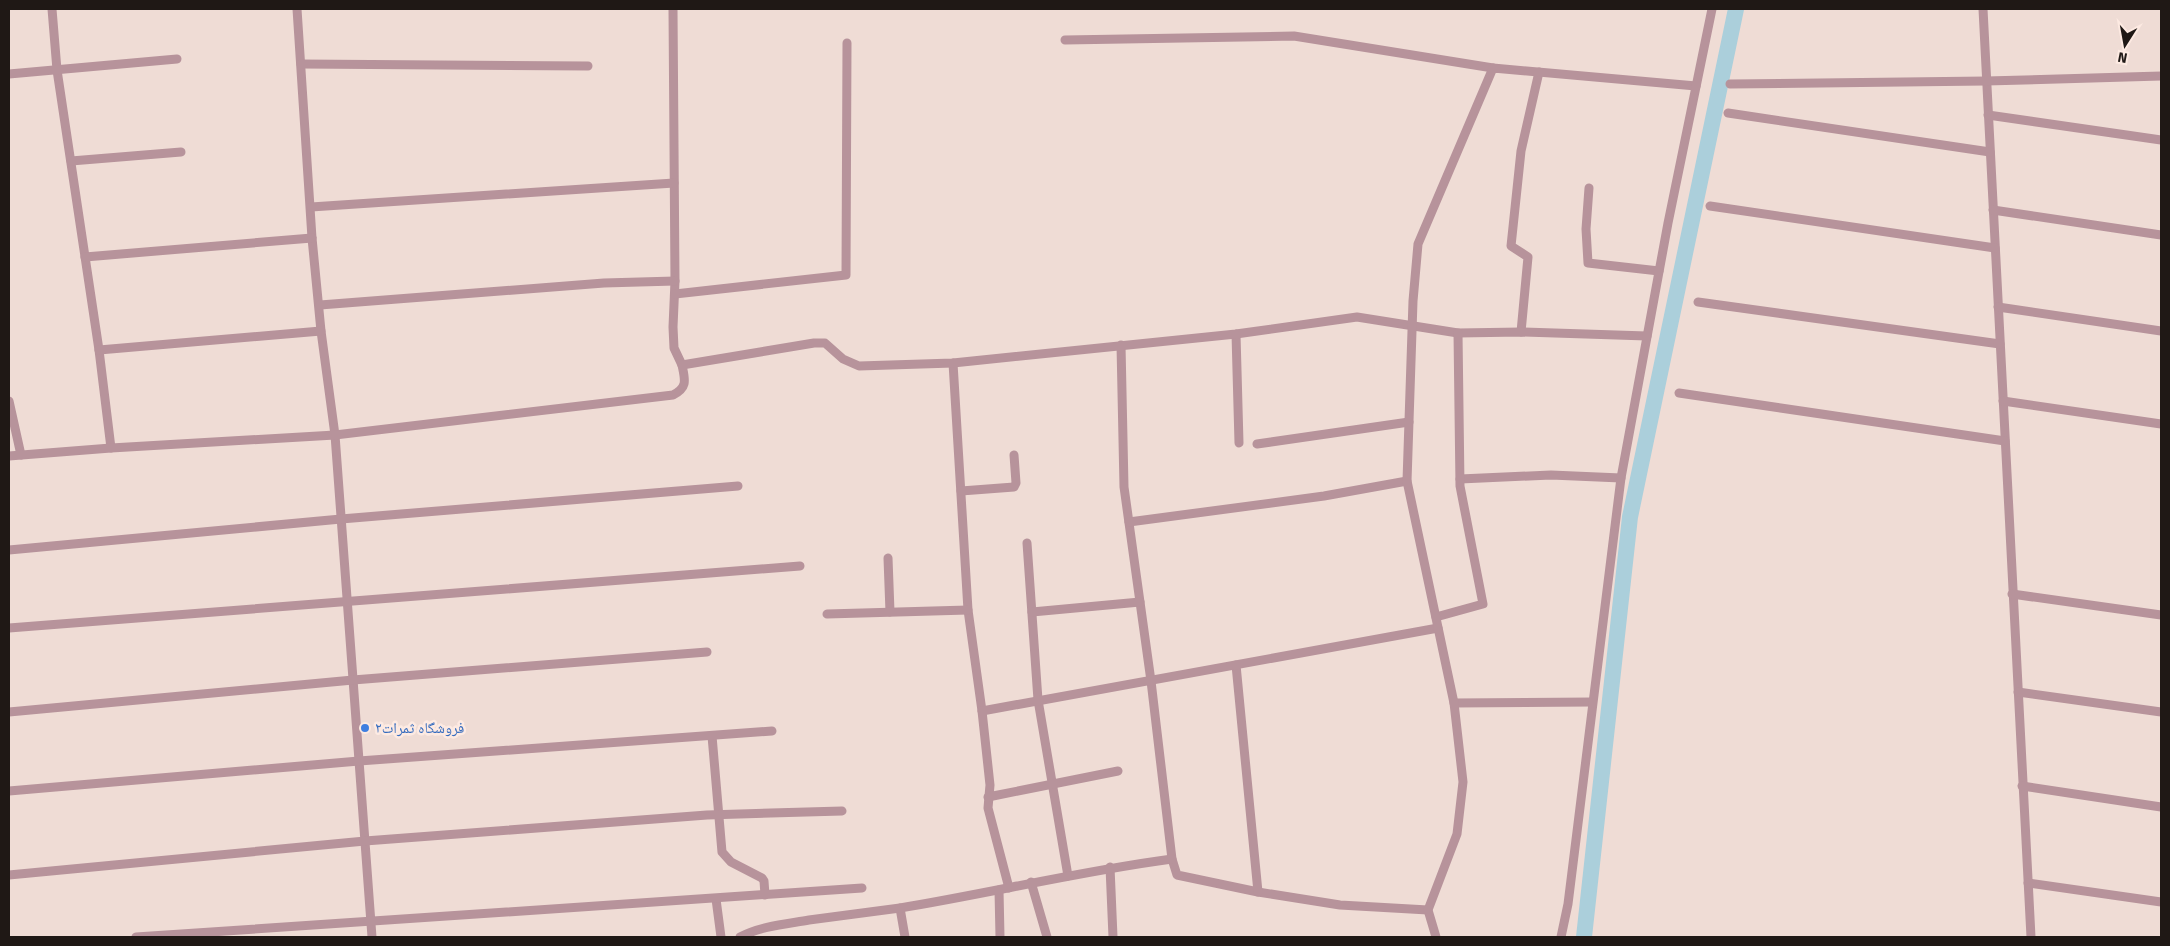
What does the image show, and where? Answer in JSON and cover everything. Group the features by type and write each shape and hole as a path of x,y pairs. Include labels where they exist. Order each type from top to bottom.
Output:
{"street":[{"path":"52,9 57,70 99,350 111,448"},
{"path":"298,9 312,238 320,305 321,331 335,435 372,937"},
{"path":"9,456 335,435 672,395 681,390 685,382 682,365 674,348 673,9"},
{"path":"1561,937 1568,904 1621,478 1659,271 1712,9"},
{"path":"1983,9 2031,937"},
{"path":"1065,40 1294,36 1493,68 1696,86"},
{"path":"675,294 846,275 846,42"},
{"path":"9,74 177,59"},
{"path":"301,64 588,66"},
{"path":"1436,937 1428,910 1457,834 1463,782 1454,704 1407,481 1413,301 1418,244 1493,68"},
{"path":"1522,332 1528,256 1511,246 1521,151 1539,72"},
{"path":"1730,84 1986,81 2161,76"},
{"path":"1728,112 1990,152"},
{"path":"1988,115 2161,140"},
{"path":"71,161 181,152"},
{"path":"311,207 674,183"},
{"path":"1589,188 1586,229 1588,263 1659,271"},
{"path":"1710,206 1995,248"},
{"path":"1993,210 2161,235"},
{"path":"85,256 312,238"},
{"path":"320,305 604,283 675,281"},
{"path":"1698,302 2000,344"},
{"path":"1998,307 2161,330"},
{"path":"682,365 814,343 826,343 843,359 858,366 953,363 1236,334 1357,316 1458,332 1647,336"},
{"path":"99,350 321,331"},
{"path":"1436,617 1483,604 1460,479 1458,332"},
{"path":"1236,334 1239,443"},
{"path":"1121,345 1124,486 1151,681 1172,859 1178,876 1258,892 1340,905 1428,910"},
{"path":"953,363 968,610 990,785 988,808 1009,888"},
{"path":"1678,393 2005,441"},
{"path":"9,401 20,455"},
{"path":"2003,401 2161,424"},
{"path":"1257,444 1409,422"},
{"path":"961,491 1014,487 1016,483 1014,455"},
{"path":"1460,479 1551,475 1621,478"},
{"path":"1129,522 1324,496 1407,481"},
{"path":"9,550 341,519 738,486"},
{"path":"1027,543 1038,700 1068,876"},
{"path":"888,558 890,612"},
{"path":"9,628 347,600 800,566"},
{"path":"2012,594 2161,615"},
{"path":"1032,612 1140,602"},
{"path":"827,614 968,610"},
{"path":"982,712 1038,700 1438,628"},
{"path":"9,712 353,680 707,652"},
{"path":"1236,665 1258,892"},
{"path":"2018,692 2161,712"},
{"path":"1454,704 1592,702"},
{"path":"9,791 359,761 772,731"},
{"path":"712,736 722,852 731,862 762,878 765,895"},
{"path":"988,797 1118,771"},
{"path":"2022,786 2161,807"},
{"path":"9,875 365,841 718,815 842,811"},
{"path":"740,937 765,927 900,908 1009,888 1031,882 1172,859"},
{"path":"1110,868 1113,937"},
{"path":"1031,882 1047,937"},
{"path":"2028,883 2161,902"},
{"path":"136,937 862,888"},
{"path":"998,890 1000,937"},
{"path":"716,899 722,937"},
{"path":"900,908 905,937"}],"waterway":[{"path":"1584,937 1630,517 1736,9"}],"place":[{"name":"فروشگاه ثمرات٢","path":"365,728"}]}
